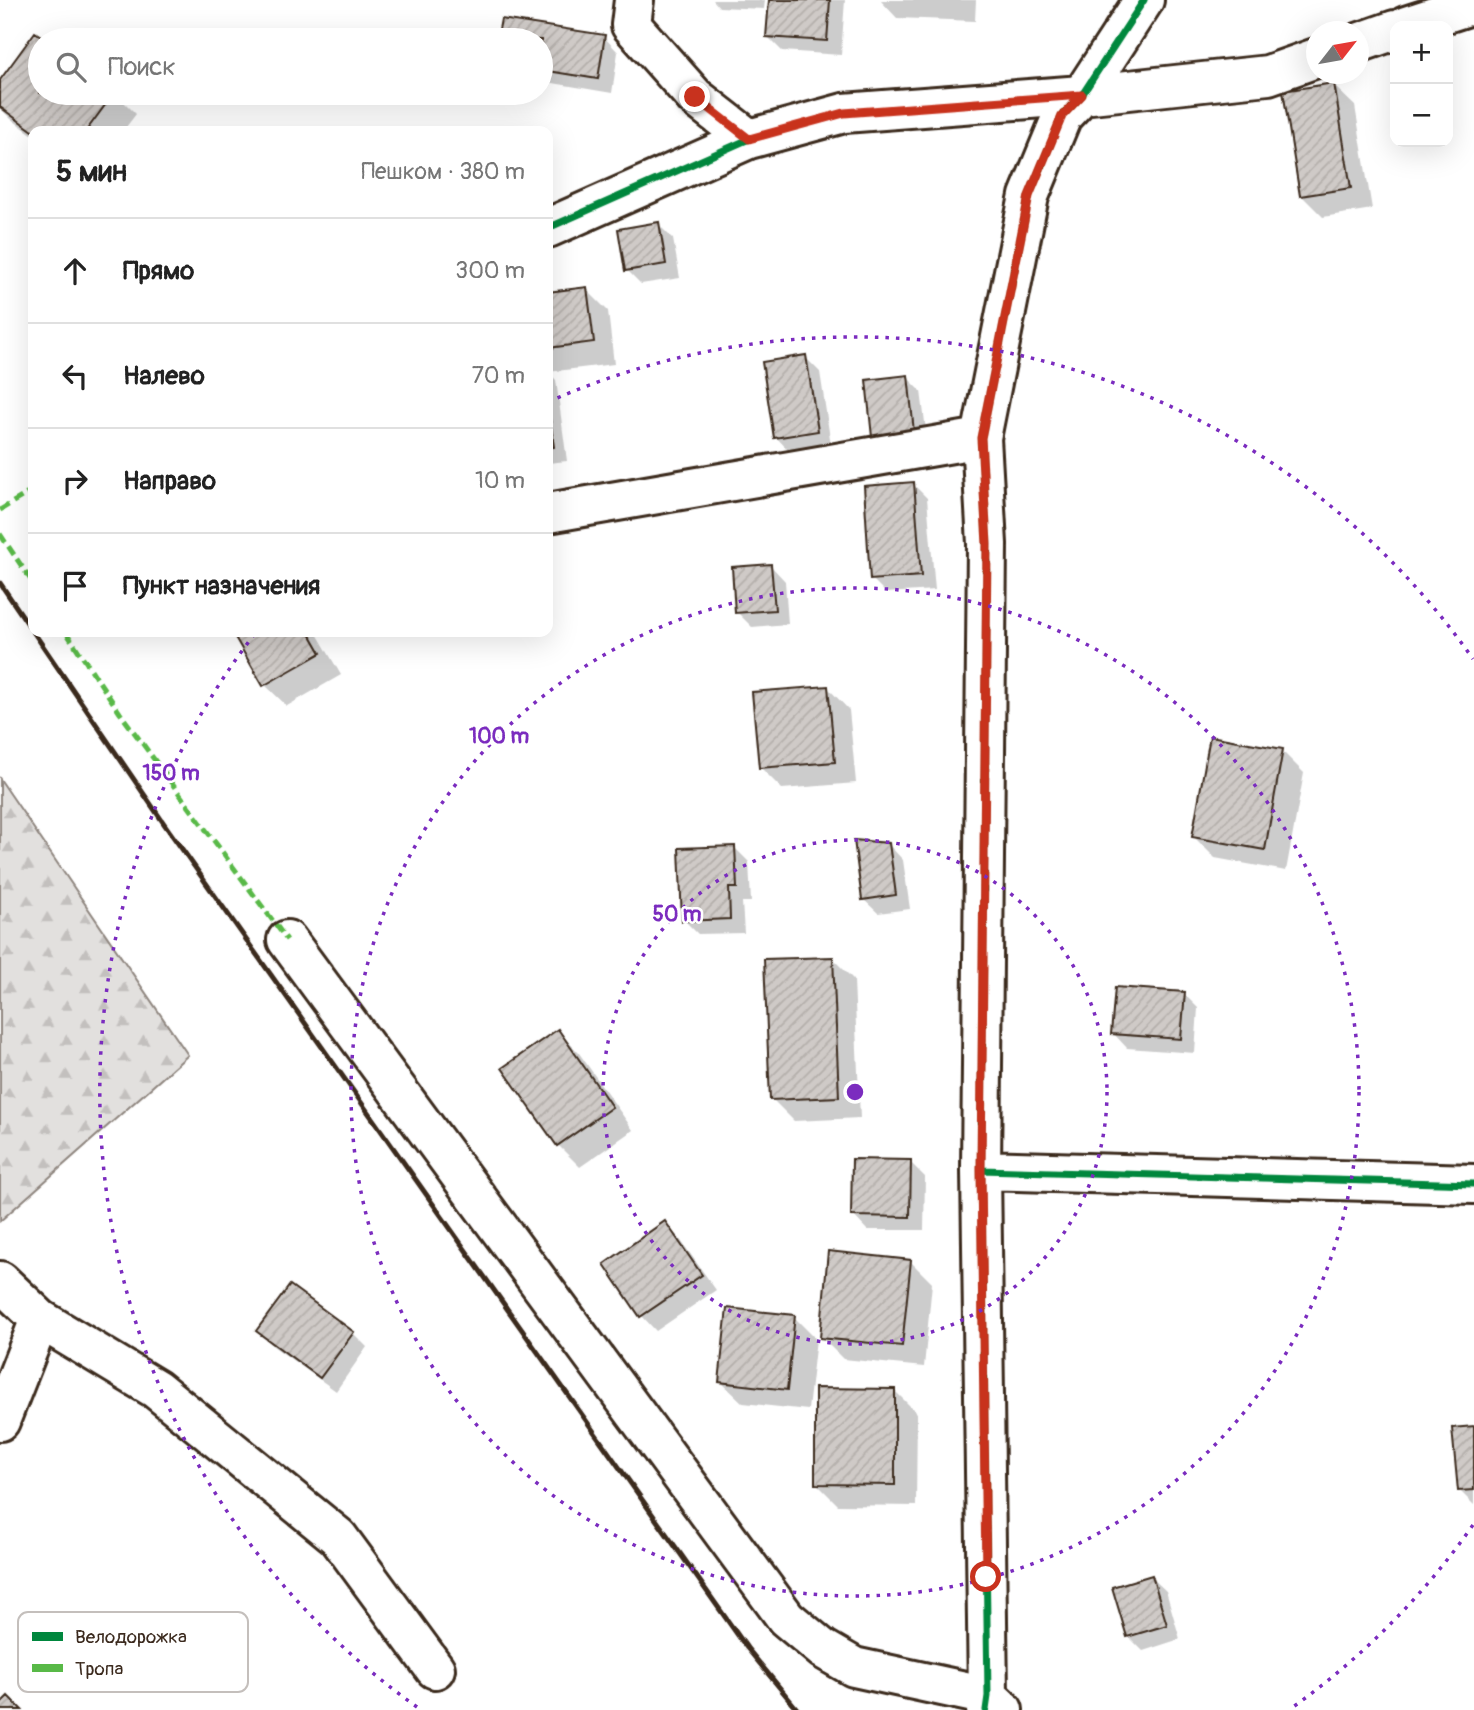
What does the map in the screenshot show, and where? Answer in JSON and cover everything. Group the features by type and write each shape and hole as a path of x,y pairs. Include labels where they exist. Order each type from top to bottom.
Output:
{"street":[{"path":"634,0 631,25 695,97 749,139"},
{"path":"287,940 786,1618 823,1649 854,1667 992,1705 981,1170 987,544 981,438 1029,196 1062,116 1082,95 1144,0"},
{"path":"1421,21 1474,4"},
{"path":"1369,39 1390,32"},
{"path":"553,226 749,139 844,113 1082,95 1268,75 1306,62"},
{"path":"553,512 981,438"},
{"path":"981,1170 1474,1184"},
{"path":"0,1281 40,1319 156,1389 338,1537 435,1669"},
{"path":"0,1421 40,1319"}],"green space":[{"path":"0,779 188,1055 0,1221"}],"building":[{"path":"769,0 830,0 827,41 766,37"},
{"path":"501,19 605,35 598,79 553,72 553,28 499,28"},
{"path":"28,42 28,105 105,105 90,126 28,127 0,107 0,80"},
{"path":"1334,84 1351,188 1300,196 1283,91"},
{"path":"659,222 666,264 625,271 618,229"},
{"path":"587,287 594,342 553,347 553,291"},
{"path":"806,355 818,431 774,438 762,362"},
{"path":"908,375 914,432 872,437 866,380"},
{"path":"914,482 921,576 870,580 864,486"},
{"path":"771,564 775,610 735,613 732,567"},
{"path":"235,637 312,637 321,653 263,686"},
{"path":"828,686 835,762 759,768 752,692"},
{"path":"1210,736 1283,749 1265,850 1192,837"},
{"path":"854,840 889,843 896,895 862,900"},
{"path":"735,846 737,888 729,888 730,919 682,921 679,848"},
{"path":"833,957 839,1097 770,1100 764,959"},
{"path":"1115,987 1185,992 1181,1039 1111,1034"},
{"path":"558,1029 612,1107 557,1146 502,1068"},
{"path":"852,1159 911,1160 910,1217 851,1216"},
{"path":"665,1221 702,1275 640,1317 604,1264"},
{"path":"828,1251 911,1260 902,1346 820,1338"},
{"path":"290,1285 354,1332 320,1378 256,1331"},
{"path":"727,1308 795,1315 787,1390 719,1382"},
{"path":"815,1388 895,1389 895,1485 815,1484"},
{"path":"1474,1426 1474,1490 1458,1491 1452,1428"},
{"path":"1152,1575 1167,1625 1127,1637 1112,1587"},
{"path":"8,1696 22,1710 0,1710 0,1704"}],"railway":[{"path":"0,583 28,624"},
{"path":"37,637 165,825 747,1648 798,1710"}],"marked path":[{"path":"0,510 28,493"},
{"path":"0,534 28,576"},
{"path":"69,637 120,713 287,940"}],"cycle path":[{"path":"986,1710 988,1696 981,1170 987,544 981,438 1029,196 1062,116 1082,95 1144,0"},
{"path":"553,226 749,139"},
{"path":"981,1170 1474,1184"}],"route":[{"path":"695,97 749,139 844,113 1082,95 1062,116 1029,196 981,438 987,544 981,1170 986,1577"}]}
